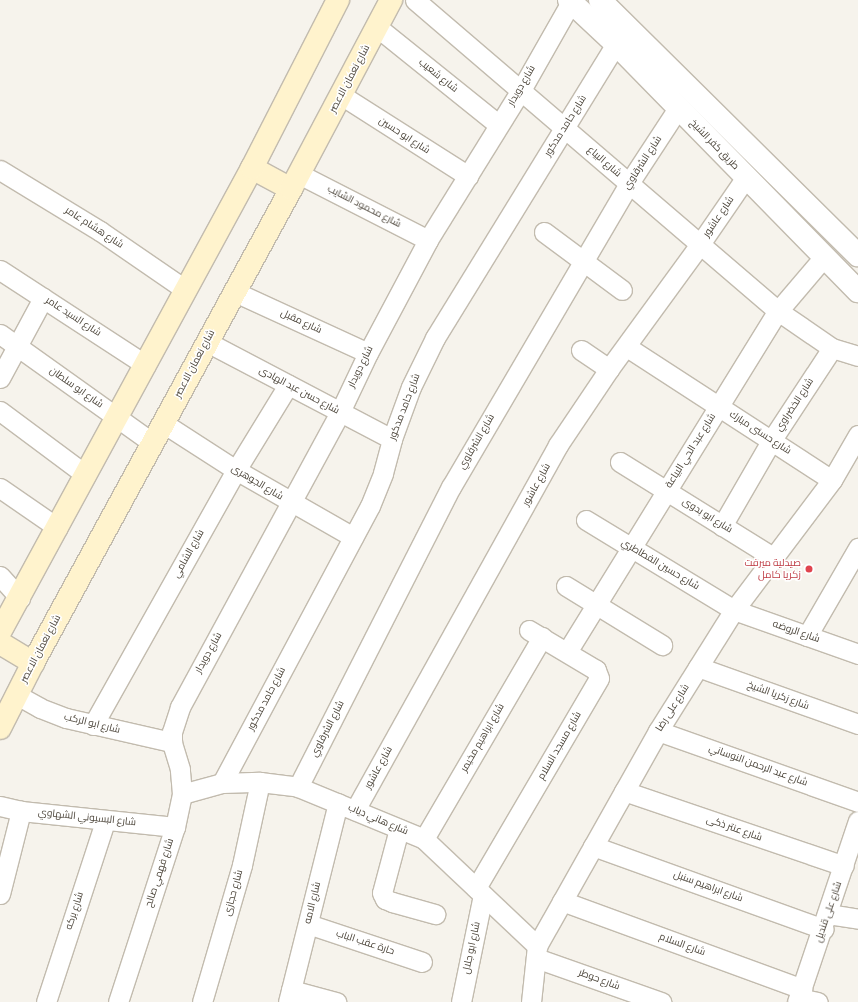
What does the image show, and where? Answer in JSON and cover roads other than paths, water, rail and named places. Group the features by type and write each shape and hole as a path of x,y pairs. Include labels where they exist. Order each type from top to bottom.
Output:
{"main road":[{"path":"0,632 20,598 252,168 338,0"},
{"name":"شارع نعمان الاعصر","path":"0,728 9,701 33,663 153,443 391,0"},
{"path":"252,168 295,181"},
{"path":"0,643 33,663"}],"street":[{"name":"شارع البياع","path":"415,0 778,311 832,348 858,356"},
{"path":"600,0 858,255"},
{"name":"شارع دويدار","path":"172,742 174,726 180,706 340,412 368,353 428,240 521,90 570,1"},
{"name":"طريق كفر الشيخ","path":"570,1 616,44 858,291"},
{"name":"شارع شعيب","path":"377,27 499,125"},
{"name":"شارع حامد مدكور","path":"222,783 373,500 383,473 392,439 411,387 435,338 616,44"},
{"name":"شارع ابو حسين","path":"341,95 468,176"},
{"name":"شارع الشرقاوي","path":"298,787 451,487 629,183 678,108"},
{"name":"شارع هشام عامر","path":"0,170 100,231 186,290"},
{"name":"شارع عاشور","path":"347,806 558,445 746,177"},
{"name":"شارع محمود الشايب","path":"295,181 428,240"},
{"path":"544,232 622,290"},
{"name":"شارع عبد الحي البياعة","path":"567,652 778,311 824,257"},
{"name":"شارع السيد عامر","path":"0,270 146,365"},
{"name":"شارع مقبل","path":"235,292 368,353"},
{"path":"0,378 43,298"},
{"name":"شارع ابو سلطان","path":"0,334 153,443"},
{"name":"شارع حسن عبد الهادى","path":"207,342 392,439"},
{"name":"شارع حسنى مبارك","path":"627,347 832,480"},
{"name":"شارع الخضراوي","path":"722,526 771,440 832,348"},
{"path":"580,350 610,369"},
{"name":"شارع الشامي","path":"93,725 236,470 288,385"},
{"path":"0,411 86,475"},
{"name":"شارع الجوهرى","path":"163,423 236,470 291,503 353,537"},
{"name":"شارع على رضا","path":"531,1002 537,952 562,901 658,731 734,610 832,480 858,435"},
{"name":"شارع ابو بدوى","path":"620,462 774,558"},
{"path":"0,488 58,528"},
{"name":"شارع حسين الفطاطري","path":"586,520 734,610"},
{"path":"807,636 858,548"},
{"path":"0,576 20,598"},
{"path":"566,586 662,645"},
{"name":"شارع الروضه","path":"734,610 858,654"},
{"name":"شارع مسجد السلام","path":"480,892 599,678 596,670 536,634"},
{"name":"شارع ابراهيم مخيمر","path":"424,839 536,634"},
{"name":"شارع زكريا الشيخ","path":"698,667 858,724"},
{"name":"شارع ابو الركب","path":"9,701 40,708 59,716 93,725 172,742"},
{"name":"شارع عبد الرحمن النوساني","path":"658,731 858,802"},
{"name":"شارع فهمي صالح","path":"118,1002 175,827 182,794 180,769 172,742"},
{"name":"شارع هاني دياب","path":"182,794 222,783 260,782 298,787 424,839 480,892 537,952"},
{"name":"شارع حجازى","path":"202,1002 242,865 260,782"},
{"name":"شارع عنتر ذكى","path":"624,791 844,866"},
{"name":"شارع البسيوني الشهاوي","path":"0,806 20,811 175,827"},
{"name":"شارع الامه","path":"289,996 308,924 347,806"},
{"path":"0,894 20,811"},
{"name":"شارع بركه","path":"46,1002 105,820"},
{"name":"شارع على قنديل","path":"799,996 858,821"},
{"path":"399,829 382,893 385,899 392,902 435,914"},
{"name":"شارع ابراهيم سنبل","path":"593,846 825,921 858,919"},
{"name":"شارع ابو جلال","path":"461,1002 480,892"},
{"name":"شارع السلام","path":"562,901 799,996 818,1002"},
{"name":"حارة عقب الباب","path":"308,924 422,962"},
{"name":"شارع حوطر","path":"537,952 661,1002"},
{"path":"289,996 336,1002"}],"place":[{"name":"صيدلية ميرفت زكريا كامل","path":"809,569"}]}
